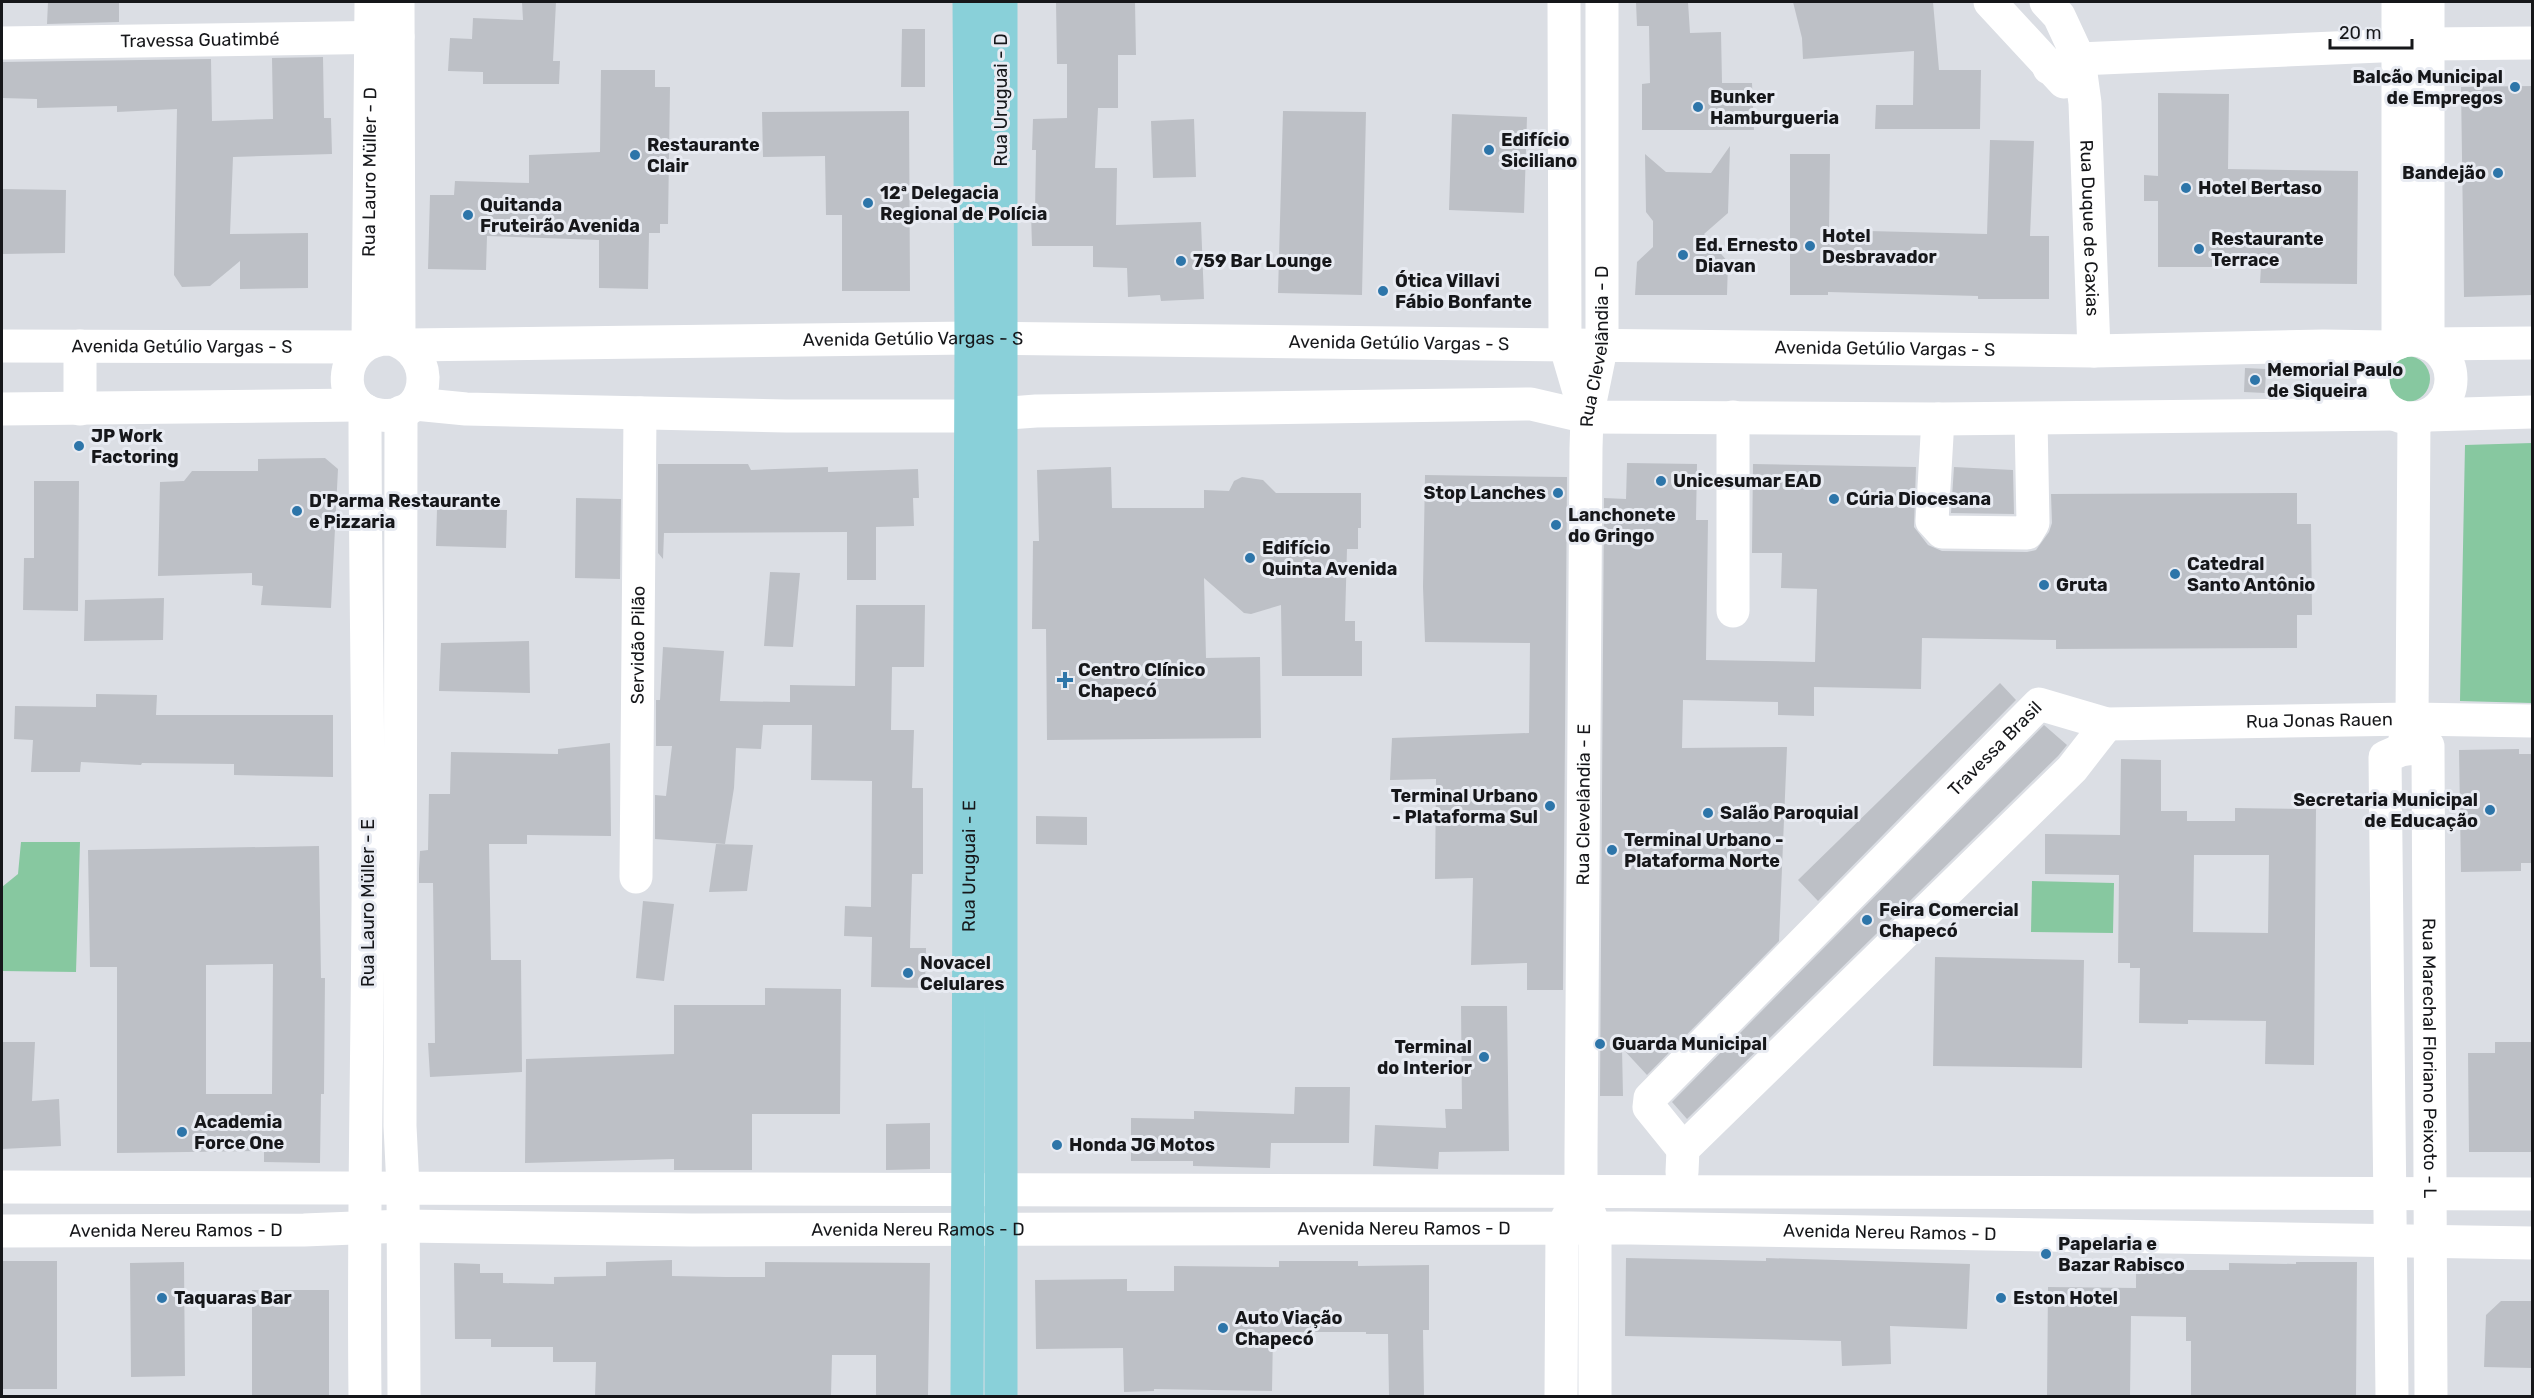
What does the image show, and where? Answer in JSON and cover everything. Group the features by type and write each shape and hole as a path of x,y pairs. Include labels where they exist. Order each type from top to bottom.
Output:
{"main road":[{"name":"Rua Uruguai - D","path":"969,2 986,338"},
{"name":"Rua Uruguai - D","path":"986,338 1001,2"},
{"name":"Rua Uruguai - E","path":"986,338 1001,1190 1001,1396"},
{"name":"Rua Uruguai - E","path":"968,1396 968,1189 986,415"}],"street":[{"name":"Rua Lauro Müller - D","path":"371,2 384,37 384,344"},
{"name":"Rua Lauro Müller - D","path":"384,37 398,2"},
{"name":"Rua Clevelândia - D","path":"1564,2 1564,344 1587,417"},
{"name":"Rua Clevelândia - D","path":"1587,417 1602,344 1602,2"},
{"name":"Rua Duque de Caxias","path":"1990,2 2064,64"},
{"name":"Rua Duque de Caxias","path":"2046,2 2059,16 2064,64 2085,104 2094,351"},
{"path":"2398,2 2413,44"},
{"path":"2411,344 2413,44 2428,2"},
{"name":"Travessa Guatimbé","path":"2,43 384,37"},
{"path":"2064,64 2413,44 2532,43"},
{"name":"Avenida Getúlio Vargas - S","path":"2,346 986,338 2094,351 2532,343"},
{"path":"362,407 351,394 347,382 352,357 384,344 417,355 423,368 423,382 408,408"},
{"path":"2411,344 2443,356 2451,373 2446,398 2412,416 2380,401 2373,382 2377,363 2411,344"},
{"path":"80,346 80,409"},
{"path":"2,409 362,407 382,416 408,408 640,413 986,415 1036,411 1531,404 1587,417 1938,419 2412,416 2532,412"},
{"name":"Rua Lauro Müller - E","path":"362,407 368,847 358,1228 363,1295 365,1396"},
{"name":"Rua Lauro Müller - E","path":"404,1396 410,1227 414,1187 400,1126 408,408"},
{"name":"Servidão Pilão","path":"636,877 640,413"},
{"path":"2392,1396 2385,757 2402,750 2412,719 2412,416"},
{"name":"Rua Clevelândia - E","path":"1587,417 1581,1191 1595,1228 1595,1396"},
{"path":"1733,417 1733,611"},
{"path":"1938,419 1932,522 1942,532 2027,532 2033,522 2031,419"},
{"name":"Travessa Brasil","path":"1683,1149 1649,1107 1650,1098 2039,704 2107,724"},
{"name":"Rua Jonas Rauen","path":"2107,724 2412,719 2532,721"},
{"path":"1680,1191 1683,1149 2072,769 2107,724"},
{"name":"Rua Marechal Floriano Peixoto - L","path":"2402,750 2428,746 2431,1396"},
{"path":"2,1187 358,1187"},
{"name":"Avenida Nereu Ramos - D","path":"358,1187 2532,1194"},
{"path":"691,1189 692,1230"},
{"name":"Rua Clevelândia - E","path":"1561,1396 1562,1228 1581,1191"},
{"name":"Avenida Nereu Ramos - D","path":"2,1231 410,1227 692,1230 1595,1228 2532,1243"}],"green space":[{"path":"2407,356 2423,363 2430,379 2423,395 2407,402 2391,395 2384,379 2391,363"},
{"path":"2532,443 2532,703 2460,701 2465,445"},
{"path":"21,842 80,842 76,972 2,971 2,887 18,874"},
{"path":"2032,881 2114,883 2113,933 2031,932"}],"building":[{"path":"48,2 119,2 119,22 47,24"},
{"path":"522,2 556,2 553,61 560,61 559,84 483,84 483,72 448,71 450,38 472,39 473,18 523,20"},
{"path":"1056,2 1135,2 1136,55 1118,55 1118,108 1098,108 1095,168 1117,168 1116,225 1201,222 1204,299 1161,301 1160,295 1128,297 1127,268 1093,267 1093,246 1032,246 1031,213 1035,213 1036,150 1032,150 1033,119 1067,118 1067,64 1057,64"},
{"path":"1636,2 1688,2 1690,33 1721,32 1722,83 1752,83 1754,130 1642,130 1642,84 1650,83 1649,26 1637,26"},
{"path":"1793,2 1933,2 1939,70 1981,70 1980,129 1875,129 1876,105 1913,105 1914,51 1803,59 1802,38"},
{"path":"902,29 925,29 925,87 901,87"},
{"path":"323,57 324,118 331,118 332,154 233,157 230,234 308,233 308,288 240,289 240,261 210,286 182,287 174,275 177,109 117,112 117,106 37,108 37,99 2,98 2,62 211,59 212,121 273,119 272,58"},
{"path":"601,70 655,70 655,87 670,87 668,224 660,224 660,233 649,233 648,289 599,288 599,240 487,236 486,270 428,269 430,195 454,195 455,181 529,183 529,155 600,152"},
{"name":"Bandejão","path":"2532,86 2532,295 2464,297 2461,87"},
{"path":"2158,93 2229,94 2228,169 2358,171 2357,284 2260,283 2261,267 2158,267 2158,201 2144,201 2144,175 2158,176"},
{"name":"12ª Delegacia Regional de Polícia","path":"909,111 910,291 842,291 842,215 826,215 825,156 763,157 762,112"},
{"path":"1283,111 1366,112 1362,295 1278,293"},
{"name":"Edifício Siciliano","path":"1452,114 1527,117 1524,213 1449,210"},
{"path":"1194,119 1196,177 1153,178 1151,121"},
{"path":"1990,140 2034,141 2030,236 2049,236 2049,299 1978,299 1978,296 1828,292 1828,295 1790,295 1790,154 1830,154 1829,230 1987,234"},
{"path":"1730,146 1728,213 1704,234 1728,262 1727,295 1635,295 1637,262 1653,247 1653,221 1646,212 1645,154 1666,172 1711,173"},
{"path":"2,189 66,190 65,253 2,254"},
{"name":"Memorial Paulo de Siqueira","path":"2245,368 2266,369 2265,393 2244,392"},
{"path":"325,458 338,469 331,608 261,605 263,586 252,585 252,573 158,576 160,482 184,481 192,471 258,471 258,459"},
{"path":"1627,463 1697,464 1696,520 1708,520 1706,660 1815,662 1817,589 1781,588 1782,553 1752,553 1753,464 1916,467 1914,527 1928,545 1942,551 2027,552 2036,550 2049,532 2052,523 2051,494 2297,493 2297,524 2311,524 2312,615 2297,615 2297,648 2056,649 2056,640 1922,638 1921,689 1814,687 1814,716 1778,715 1778,702 1683,700 1682,748 1787,747 1779,941 1647,1075 1622,1048 1623,1096 1600,1096 1604,498 1626,499"},
{"path":"658,464 748,464 751,470 828,467 828,472 918,469 919,498 913,498 914,526 876,527 876,580 847,580 847,532 664,533 663,559 658,553"},
{"path":"1111,467 1112,508 1204,508 1204,490 1229,491 1234,481 1242,477 1263,480 1276,493 1361,493 1361,528 1358,528 1358,549 1347,549 1345,621 1355,621 1355,641 1362,641 1362,676 1282,676 1281,605 1251,614 1244,613 1204,578 1206,658 1260,657 1261,738 1047,740 1046,629 1032,629 1033,541 1039,541 1037,470"},
{"path":"1954,467 2013,470 2014,514 1951,513"},
{"path":"1425,475 1567,477 1563,990 1527,990 1527,963 1471,965 1473,878 1435,879 1436,779 1390,780 1392,738 1529,733 1530,643 1425,642 1423,587"},
{"path":"34,481 79,481 78,611 23,610 24,558 34,558"},
{"path":"576,498 621,499 620,579 575,578"},
{"path":"437,509 507,510 506,548 436,546"},
{"path":"770,572 800,573 793,647 764,646"},
{"path":"164,598 163,640 84,641 85,600"},
{"path":"856,605 925,605 924,667 892,667 891,730 914,730 912,788 923,788 923,874 912,874 910,948 926,948 925,988 871,987 872,937 844,936 845,906 871,907 872,781 811,780 812,725 763,725 761,749 736,748 734,788 725,844 655,839 655,795 666,796 672,746 656,746 656,700 660,700 663,647 724,651 720,701 790,702 790,685 855,686"},
{"path":"529,641 530,693 439,691 441,643"},
{"path":"2000,683 2016,700 1818,901 1798,880"},
{"path":"96,694 157,695 156,715 333,715 333,777 234,775 234,764 142,763 141,765 81,762 80,772 31,772 33,740 14,739 15,706 96,707"},
{"path":"2044,725 2067,745 2058,756 1687,1119 1672,1102"},
{"path":"610,743 611,836 527,835 527,844 489,844 491,960 521,960 522,1072 430,1077 428,1043 435,1043 433,883 419,883 420,851 428,850 429,794 450,794 451,752 558,754 558,749"},
{"name":"Secretaria Municipal de Educação","path":"2519,749 2519,754 2532,754 2532,863 2521,863 2521,871 2461,872 2459,750"},
{"path":"2121,759 2161,760 2161,811 2187,811 2187,821 2235,821 2235,808 2316,809 2314,1065 2265,1064 2266,1021 2188,1020 2188,1024 2139,1023 2140,968 2130,968 2130,963 2118,963 2119,875 2045,874 2045,834 2120,835","holes":["2194,855 2269,855 2268,933 2193,932"]},
{"path":"1036,816 1087,817 1087,845 1036,844"},
{"path":"716,844 753,845 747,891 709,892"},
{"path":"319,846 321,978 325,978 324,1094 321,1094 320,1163 264,1162 264,1151 117,1153 117,967 90,967 88,850","holes":["273,964 272,1094 206,1094 206,965"]},
{"path":"643,901 674,904 664,981 636,978"},
{"path":"1935,957 2084,960 2082,1068 1933,1066"},
{"path":"765,988 841,989 840,1114 752,1114 752,1170 674,1170 674,1159 525,1163 526,1059 674,1054 674,1005 765,1005"},
{"name":"Terminal do Interior","path":"1461,1006 1507,1006 1509,1151 1439,1152 1438,1169 1373,1166 1375,1125 1446,1128 1445,1109 1462,1109"},
{"path":"2,1042 35,1042 32,1101 59,1099 61,1146 2,1149"},
{"path":"2495,1042 2532,1042 2532,1152 2469,1152 2468,1053 2495,1053"},
{"path":"1295,1087 1350,1087 1349,1143 1271,1143 1270,1168 1193,1166 1193,1161 1131,1161 1131,1118 1194,1119 1194,1111 1294,1114"},
{"path":"930,1123 930,1169 886,1170 886,1124"},
{"path":"1626,1258 1766,1261 1766,1258 1970,1264 1967,1329 1890,1326 1891,1364 1842,1366 1841,1341 1625,1336"},
{"path":"672,1260 672,1276 726,1277 765,1277 765,1262 930,1263 928,1396 876,1396 876,1355 832,1355 831,1396 595,1396 596,1362 553,1362 553,1347 491,1347 491,1339 455,1339 454,1263 480,1264 480,1273 503,1273 503,1283 554,1284 554,1277 606,1276 606,1262"},
{"path":"2,1261 57,1261 57,1389 2,1389"},
{"path":"1279,1261 1358,1261 1358,1266 1429,1265 1429,1330 1423,1330 1424,1396 1389,1396 1388,1334 1273,1332 1272,1391 1154,1389 1154,1391 1124,1392 1123,1348 1036,1349 1035,1280 1127,1279 1127,1291 1174,1291 1174,1266 1279,1267"},
{"path":"184,1262 185,1376 131,1377 130,1263"},
{"path":"2296,1262 2357,1262 2356,1396 2191,1396 2191,1341 2186,1341 2186,1317 2131,1316 2130,1396 2047,1396 2048,1287 2136,1288 2136,1263 2183,1263 2183,1270 2229,1270 2229,1263 2296,1264"},
{"path":"252,1290 329,1290 329,1396 252,1396"},
{"path":"2501,1301 2532,1301 2532,1368 2484,1367 2486,1315"}],"place":[{"name":"Balcão Municipal de Empregos","path":"2515,87"},
{"name":"Bunker Hamburgueria","path":"1698,107"},
{"name":"Edifício Siciliano","path":"1489,150"},
{"name":"Restaurante Clair","path":"635,155"},
{"name":"Bandejão","path":"2498,173"},
{"name":"Hotel Bertaso","path":"2186,188"},
{"name":"12ª Delegacia Regional de Polícia","path":"868,203"},
{"name":"Quitanda Fruteirão Avenida","path":"468,215"},
{"name":"Hotel Desbravador","path":"1810,246"},
{"name":"Restaurante Terrace","path":"2199,249"},
{"name":"Ed. Ernesto Diavan","path":"1683,255"},
{"name":"759 Bar Lounge","path":"1181,261"},
{"name":"Ótica Villavi Fábio Bonfante","path":"1383,291"},
{"name":"Memorial Paulo de Siqueira","path":"2255,380"},
{"name":"JP Work Factoring","path":"79,446"},
{"name":"Unicesumar EAD","path":"1661,481"},
{"name":"Stop Lanches","path":"1558,493"},
{"name":"Cúria Diocesana","path":"1834,499"},
{"name":"D'Parma Restaurante e Pizzaria","path":"297,511"},
{"name":"Lanchonete do Gringo","path":"1556,525"},
{"name":"Edifício Quinta Avenida","path":"1250,558"},
{"name":"Catedral Santo Antônio","path":"2175,574"},
{"name":"Gruta","path":"2044,585"},
{"name":"Centro Clínico Chapecó","path":"1065,680"},
{"name":"Terminal Urbano - Plataforma Sul","path":"1550,806"},
{"name":"Secretaria Municipal de Educação","path":"2490,810"},
{"name":"Salão Paroquial","path":"1708,813"},
{"name":"Terminal Urbano - Plataforma Norte","path":"1612,850"},
{"name":"Feira Comercial Chapecó","path":"1867,920"},
{"name":"Novacel Celulares","path":"908,973"},
{"name":"Guarda Municipal","path":"1600,1044"},
{"name":"Terminal do Interior","path":"1484,1057"},
{"name":"Academia Force One","path":"182,1132"},
{"name":"Honda JG Motos","path":"1057,1145"},
{"name":"Papelaria e Bazar Rabisco","path":"2046,1254"},
{"name":"Taquaras Bar","path":"162,1298"},
{"name":"Eston Hotel","path":"2001,1298"},
{"name":"Auto Viação Chapecó","path":"1223,1328"}]}
